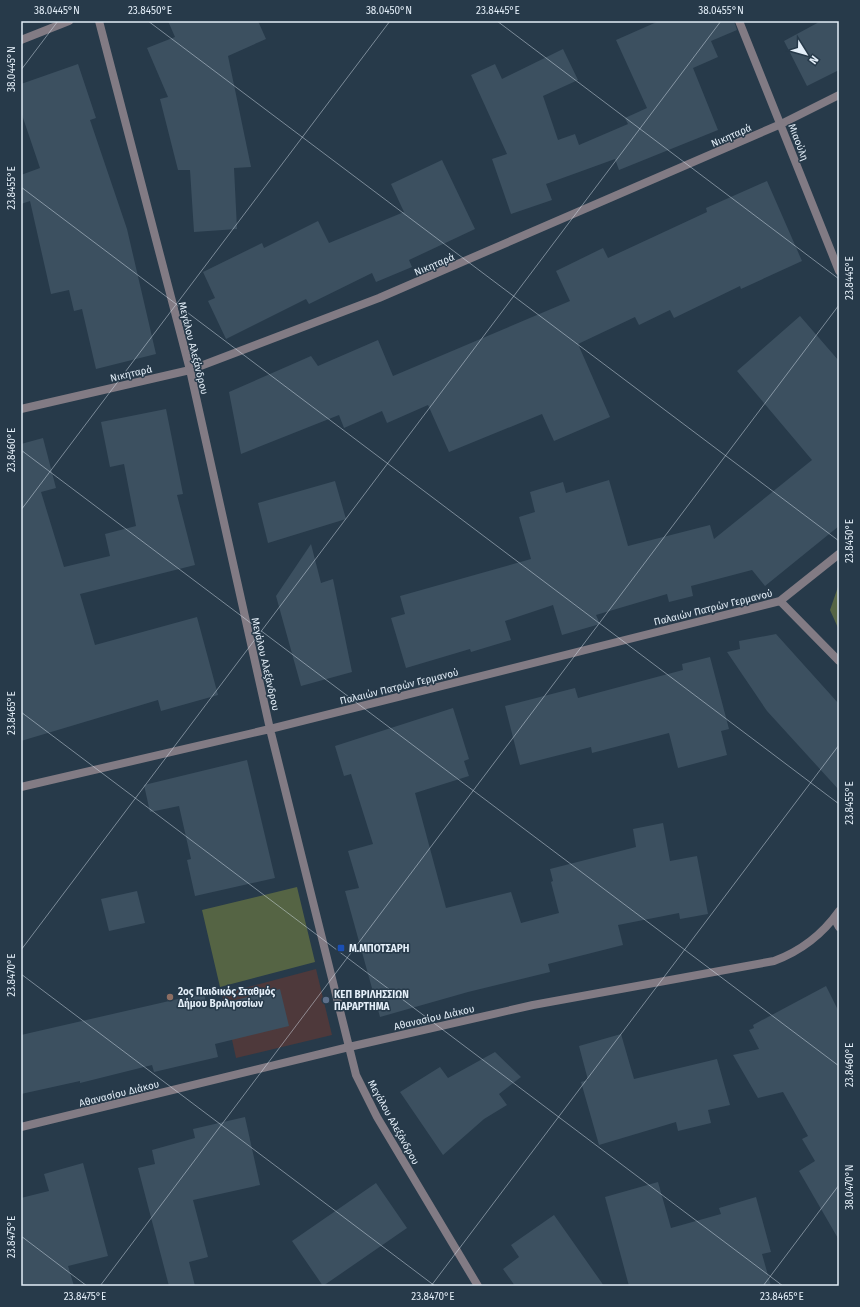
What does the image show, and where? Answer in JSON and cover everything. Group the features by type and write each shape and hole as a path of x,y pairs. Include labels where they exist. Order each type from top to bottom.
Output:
{"street":[{"path":"21,40 68,21"},
{"name":"Μεγάλου Αλεξάνδρου","path":"99,21 190,370 270,729 356,1075 377,1117 478,1286"},
{"name":"Μιαούλη","path":"739,21 839,271"},
{"name":"Νικηταρά","path":"21,409 190,370 379,298 781,124 839,95"},
{"path":"839,554 780,601 839,661"},
{"name":"Παλαιών Πατρών Γερμανού","path":"21,787 270,729 780,601"},
{"path":"837,915 839,927"},
{"name":"Αθανασίου Διάκου","path":"21,1127 349,1047 533,1005 774,960 799,951 822,932 837,915"}],"shaded area":[{"path":"316,969 332,1035 236,1058 222,994"}],"green space":[{"path":"839,584 839,630 830,610"},
{"path":"297,887 315,962 220,987 202,910"}],"building":[{"path":"168,21 258,21 266,39 228,56 251,167 234,168 237,229 194,232 190,170 178,170 160,99 168,97 147,48 175,37"},
{"path":"659,21 734,21 737,30 711,41 718,57 693,68 718,130 619,170 615,159 546,184 552,200 511,214 492,159 507,154 471,75 495,64 502,79 563,49 578,80 543,96 558,140 575,134 579,145 628,124 625,118 647,108 616,40"},
{"path":"821,21 839,21 839,70 807,86 784,41"},
{"path":"78,64 96,118 90,120 127,229 156,354 96,369 82,309 74,311 69,290 51,294 30,201 21,204 21,175 40,168 21,112 21,84"},
{"path":"442,160 475,229 409,260 412,267 376,282 372,273 309,304 306,299 226,339 208,301 215,298 203,272 262,243 264,248 318,221 329,243 404,212 391,184"},
{"path":"767,181 802,261 741,289 740,286 674,318 670,310 639,325 635,317 578,344 610,417 554,441 542,414 449,452 428,405 387,423 382,411 344,428 339,415 241,454 229,392 311,356 318,366 378,340 393,376 570,301 556,271 603,248 608,258 707,212 706,208"},
{"path":"800,316 839,361 839,526 765,586 752,570 691,586 693,596 669,602 667,594 596,615 600,624 562,635 553,605 505,621 511,640 471,652 470,649 406,668 391,618 405,614 400,596 531,559 519,517 535,512 530,492 563,482 566,493 609,480 628,546 710,525 714,539 812,460 737,371"},
{"path":"166,409 183,494 177,495 195,565 80,594 95,645 197,617 218,695 161,711 158,700 21,741 21,444 43,438 56,488 41,492 64,567 110,556 105,534 136,526 124,464 110,467 101,422"},
{"path":"335,481 346,519 268,543 258,503"},
{"path":"311,544 321,583 333,579 352,672 301,686 276,596"},
{"path":"776,634 839,704 839,790 767,711 727,652 740,649 739,641"},
{"path":"710,657 729,729 721,731 727,755 678,768 669,733 592,753 591,747 520,765 505,706 575,688 578,698 683,670 682,664"},
{"path":"453,708 469,759 464,761 469,776 415,793 446,908 511,892 521,923 559,913 551,882 553,881 550,869 636,847 633,829 663,823 670,861 697,856 708,914 680,919 679,913 618,925 623,945 548,964 550,972 468,992 380,1017 345,891 359,888 348,851 373,844 351,774 344,776 335,746"},
{"path":"247,760 275,878 195,896 187,860 191,859 179,806 150,812 144,785"},
{"path":"137,891 145,923 109,931 101,899"},
{"path":"826,986 839,1012 839,1240 799,1171 815,1161 802,1139 808,1136 783,1092 758,1098 733,1055 759,1049 749,1030 754,1028 753,1025"},
{"path":"280,989 289,1026 215,1044 218,1057 154,1072 152,1065 80,1083 80,1081 21,1094 21,1035 204,993 207,1007"},
{"path":"621,1034 634,1079 717,1059 730,1105 708,1110 711,1123 678,1131 676,1122 599,1145 581,1082 588,1080 579,1046"},
{"path":"495,1052 521,1077 499,1094 507,1105 484,1119 443,1155 400,1092 440,1067 448,1078"},
{"path":"245,1117 260,1185 193,1200 208,1257 189,1262 195,1286 169,1286 138,1168 155,1164 152,1150 195,1138 193,1129"},
{"path":"83,1163 108,1256 68,1266 74,1286 21,1286 21,1198 49,1191 44,1174"},
{"path":"658,1182 671,1228 721,1214 719,1208 756,1197 771,1252 762,1254 771,1286 629,1286 605,1197"},
{"path":"376,1183 407,1228 323,1286 292,1241"},
{"path":"554,1215 604,1286 515,1286 503,1269 519,1257 511,1245"}],"place":[{"name":"Μ.ΜΠΟΤΣΑΡΗ","path":"341,948"},
{"name":"2ος Παιδικός Σταθμός Δήμου Βριλησσίων","path":"170,997"},
{"name":"ΚΕΠ ΒΡΙΛΗΣΣΙΩΝ ΠΑΡΑΡΤΗΜΑ","path":"326,1000"}]}
